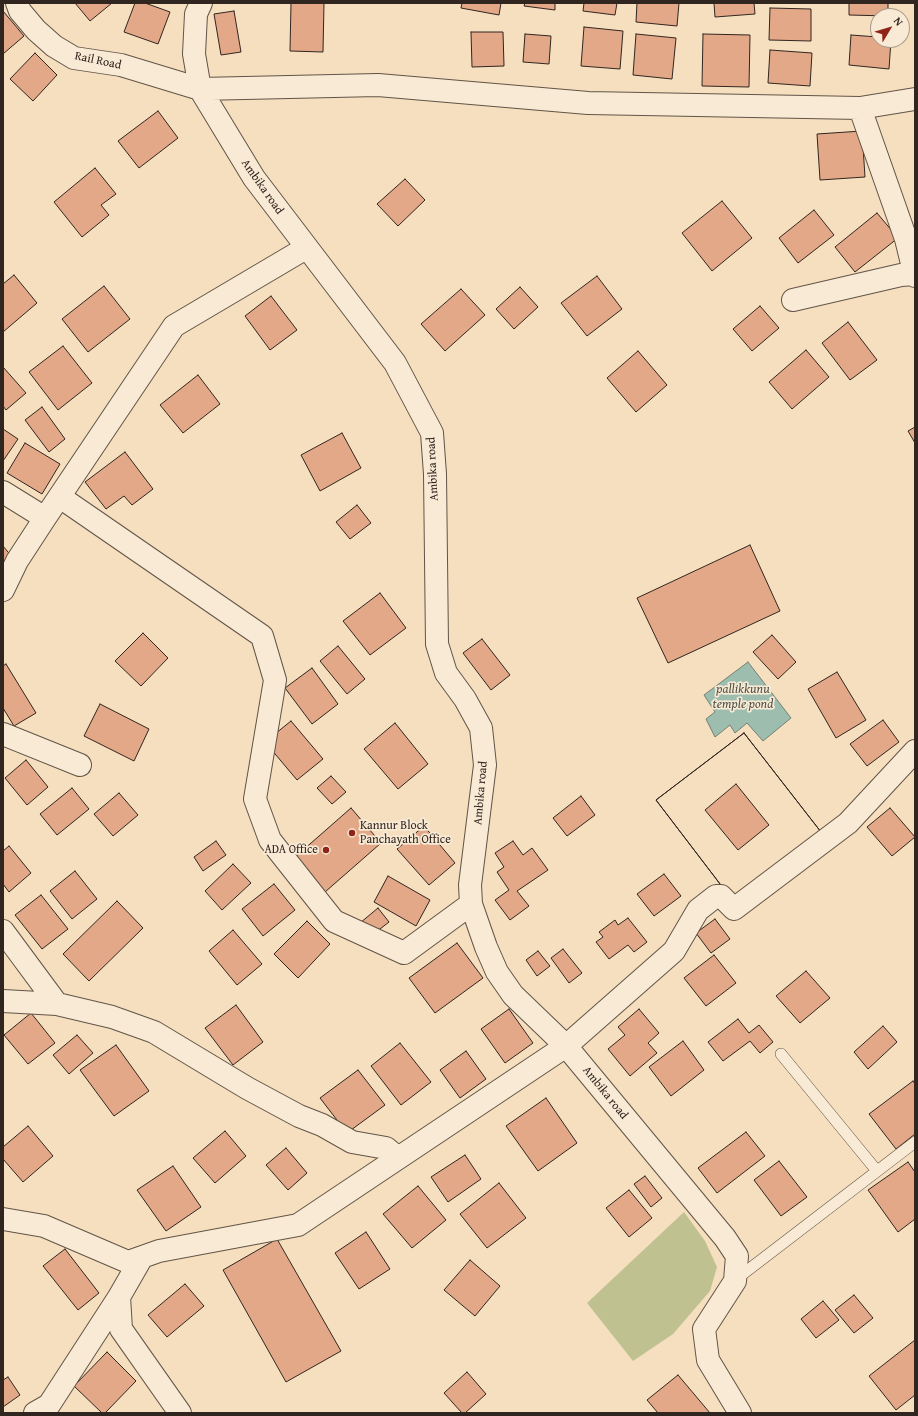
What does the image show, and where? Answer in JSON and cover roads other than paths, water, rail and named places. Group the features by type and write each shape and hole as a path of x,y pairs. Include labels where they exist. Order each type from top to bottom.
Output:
{"street":[{"name":"Rail Road","path":"17,3 20,11 36,30 54,46 74,58 121,65 200,89 378,85 588,103 860,108 915,99"},
{"name":"Ambika road","path":"201,3 196,14 194,54 200,89 254,178 395,363 432,433 435,474 437,644 446,673 464,699 481,728 485,765 470,885 471,904 497,972 518,1000 566,1046 725,1238 737,1256 735,1281 704,1329 708,1360 740,1413"},
{"path":"793,300 901,275 915,275 906,239 860,108"},
{"path":"3,590 17,561 174,326 306,248"},
{"path":"3,492 45,518"},
{"path":"60,496 262,636 275,680 256,799 270,840 334,921 404,953 471,904"},
{"path":"3,734 80,765"},
{"path":"3,1219 44,1226 128,1262 159,1250 298,1225 566,1046 674,950 698,910 716,896 721,896 734,909 848,823 915,751"},
{"path":"3,931 57,1004"},
{"path":"3,1001 57,1004 112,1017 154,1032 247,1088 299,1116 322,1125 352,1142 386,1148 398,1158"},
{"path":"35,1413 49,1404 119,1297 142,1257"},
{"path":"119,1297 121,1328 180,1413"}],"lane":[{"path":"781,1054 877,1171"},
{"path":"735,1281 915,1142"}],"water":[{"name":"pallikkunu temple pond","path":"748,662 791,718 763,741 747,723 735,733 730,725 715,737 706,719 715,712 704,695"}],"place":[{"name":"Kannur Block Panchayath Office","path":"352,833"},
{"name":"ADA Office","path":"326,850"}]}
